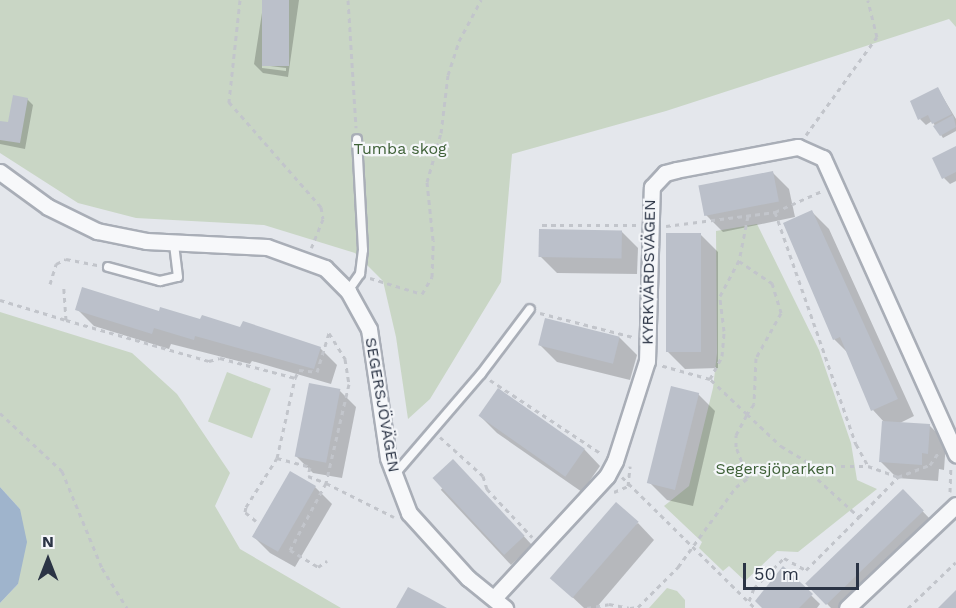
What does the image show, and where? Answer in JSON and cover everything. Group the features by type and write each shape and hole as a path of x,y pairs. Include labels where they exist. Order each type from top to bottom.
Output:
{"street":[{"path":"798,147 824,158 956,454"},
{"name":"KYRKVÄRDSVÄGEN","path":"499,603 541,546 606,476 613,463 646,361 649,341 649,227 652,187 665,173 798,147"},
{"name":"SEGERSJÖVÄGEN","path":"0,172 48,207 97,231 174,242 282,250 325,268 348,291 369,329 393,477 404,505 422,531 499,603"},
{"path":"847,608 950,502"}],"lane":[{"path":"348,291 360,274 363,219 357,139"},
{"path":"108,267 160,281 178,277 174,242"},
{"path":"393,477 481,374 530,309"}],"path":[{"path":"240,0 229,102 321,207 322,219 310,249"},
{"path":"348,0 357,139"},
{"path":"360,274 422,294 432,277 434,240 427,182 441,133 448,75 459,41 480,0"},
{"path":"798,147 852,66 877,37 868,0"},
{"path":"542,225 649,227 748,216 775,212 835,185"},
{"path":"775,212 856,444 868,466"},
{"path":"710,379 722,356 724,331 720,296 739,261 748,216"},
{"path":"50,284 56,264 66,259 108,267"},
{"path":"587,608 609,604 630,608 638,607 695,546 736,487 748,478 736,447 736,435 754,404 756,358 781,313 772,283 739,261"},
{"path":"64,288 66,320"},
{"path":"0,300 209,361 220,358 296,378"},
{"path":"530,309 649,341"},
{"path":"256,521 245,512 246,507 277,458 299,370 317,372 329,333 345,359 349,384 326,483 290,550 318,567 327,561"},
{"path":"646,361 710,379 781,446 814,466 868,466 898,477"},
{"path":"481,374 613,463 628,486 695,546 755,608"},
{"path":"0,413 62,471 102,568 127,608"},
{"path":"434,431 483,476 488,489 541,546"},
{"path":"749,601 754,588 784,558 806,570 898,477 930,465 942,447 953,473 950,502"},
{"path":"277,458 310,467 308,476 390,517 400,518"},
{"path":"814,466 811,473 859,517"},
{"path":"908,608 956,562"}],"green space":[{"name":"Tumba skog","path":"0,0 956,0 956,27 949,19 666,111 512,154 501,282 430,399 408,419 396,337 383,281 355,253 264,225 136,218 78,203 0,153"},
{"name":"Segersjöparken","path":"757,224 819,350 851,443 857,480 877,489 798,552 777,551 745,581 729,566 723,571 699,548 702,542 664,506 689,486 713,388 717,353 716,231"},
{"path":"0,312 132,353 177,394 230,473 215,506 240,549 341,608 0,608 0,603 18,584 20,509 0,487"},
{"path":"227,372 271,389 252,438 208,421"},
{"path":"667,588 677,591 685,600 685,608 649,608"}],"water":[{"path":"0,487 20,509 27,542 18,584 0,603"}],"building":[{"path":"262,0 289,0 289,66 262,66"},
{"path":"938,87 952,114 932,124 928,115 918,120 910,101"},
{"path":"13,95 28,98 20,143 0,140 0,121 8,122"},
{"path":"953,115 956,127 940,136 933,126"},
{"path":"956,146 956,172 942,179 932,158"},
{"path":"773,171 779,201 704,216 698,186"},
{"path":"812,210 898,399 871,411 840,337 833,340 783,223"},
{"path":"539,229 622,230 621,258 539,257"},
{"path":"666,233 701,233 701,352 666,352"},
{"path":"82,287 159,311 160,307 200,319 202,315 240,327 243,321 321,347 314,369 195,336 194,340 154,328 152,334 75,310"},
{"path":"545,318 620,337 613,364 538,345"},
{"path":"309,383 340,389 326,463 295,457"},
{"path":"671,386 699,393 675,490 647,483"},
{"path":"498,388 585,449 565,477 478,416"},
{"path":"882,421 930,424 928,454 922,453 922,465 879,462"},
{"path":"453,459 525,536 504,555 433,478"},
{"path":"290,471 316,486 278,552 252,537"},
{"path":"903,489 924,511 826,605 805,583"},
{"path":"616,502 639,522 572,598 550,578"},
{"path":"783,566 813,594 799,608 762,608 755,601"},
{"path":"408,587 429,598 447,608 396,608"},
{"path":"956,590 956,608 938,608"}]}
